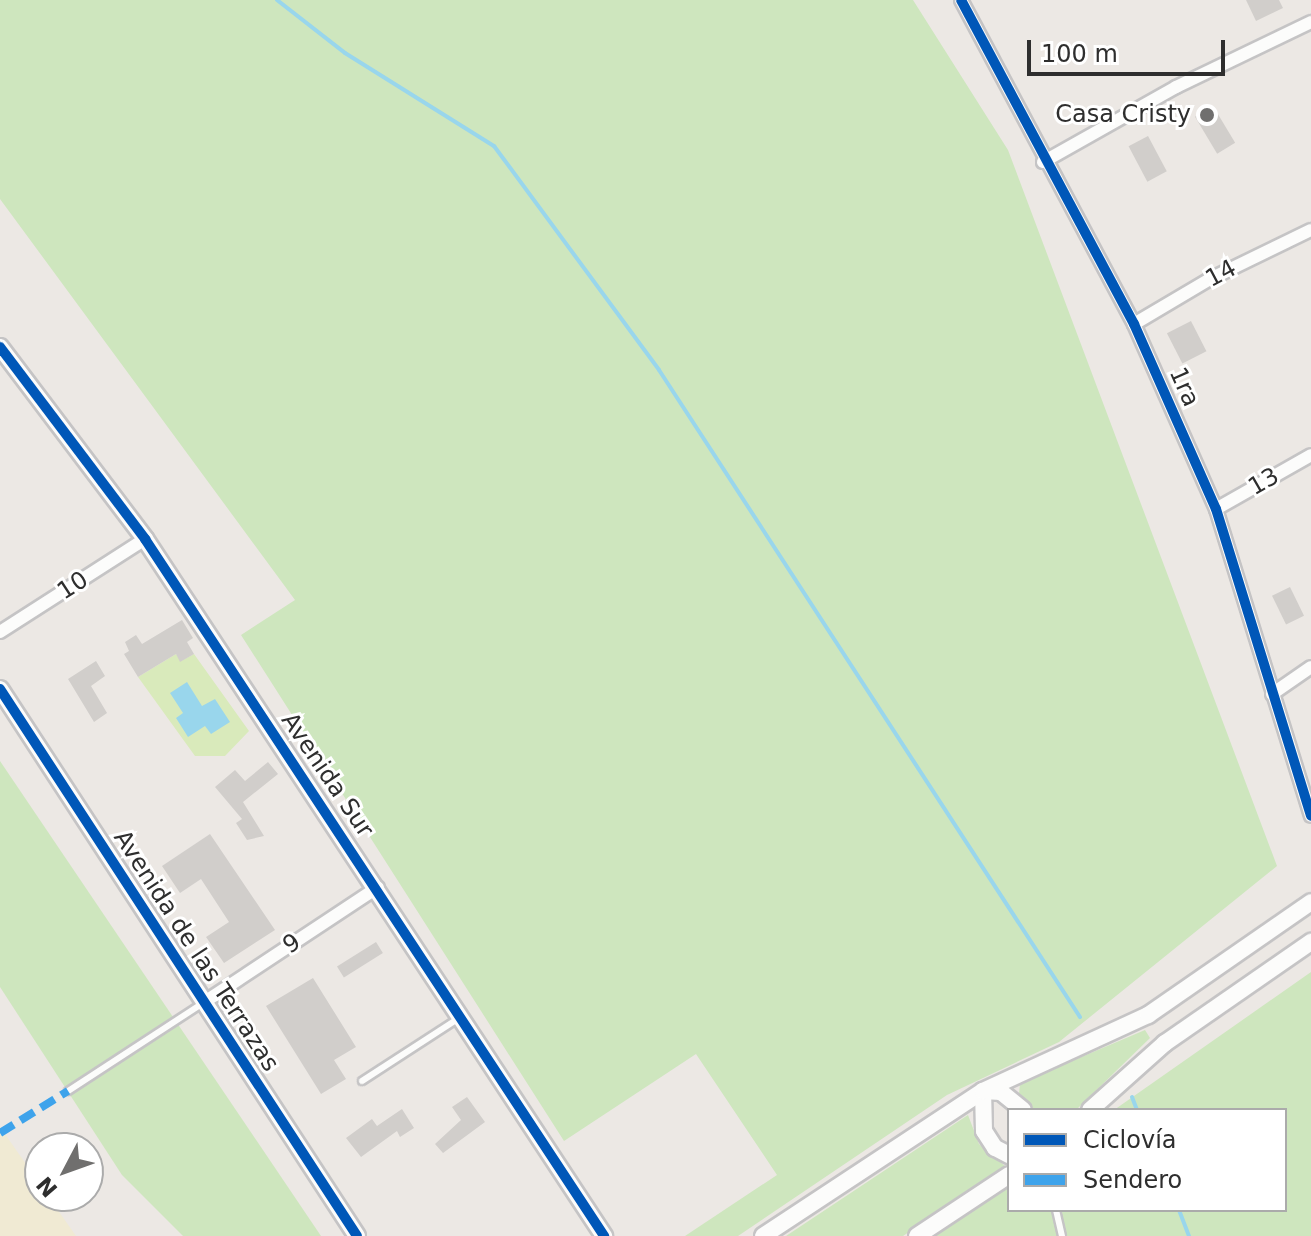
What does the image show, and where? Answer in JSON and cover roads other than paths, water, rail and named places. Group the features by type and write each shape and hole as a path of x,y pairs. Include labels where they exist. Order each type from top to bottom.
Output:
{"street":[{"name":"1ra","path":"961,0 1043,162 1134,324 1216,509 1311,816"},
{"path":"1043,162 1176,87 1311,22"},
{"name":"14","path":"1134,324 1210,279 1311,230"},
{"name":"Avenida Sur","path":"0,347 145,539 378,887 604,1236"},
{"name":"13","path":"1216,509 1311,455"},
{"name":"10","path":"0,632 145,539"},
{"path":"1272,694 1311,667"},
{"name":"Avenida de las Terrazas","path":"0,689 357,1236"},
{"name":"9","path":"206,1001 378,887"},
{"path":"763,1236 983,1091 1148,1015 1311,902"},
{"path":"1092,1108 1165,1043 1311,942"},
{"path":"983,1091 1001,1092 1021,1108"},
{"path":"983,1091 984,1131 995,1148 1007,1154"},
{"path":"917,1236 1007,1176"}],"lane":[{"path":"68,1091 206,1001"},
{"path":"362,1081 462,1016"},
{"path":"1056,1212 1062,1236"}],"water":[{"path":"187,682 202,706 215,699 230,722 211,734 205,726 188,737 176,718 183,713 170,693"}],"waterway":[{"path":"277,0 345,53 494,146 659,370 1080,1017"},
{"path":"1132,1097 1136,1108"},
{"path":"1180,1212 1189,1236"}],"place":[{"name":"Casa Cristy","path":"1207,115"}]}
